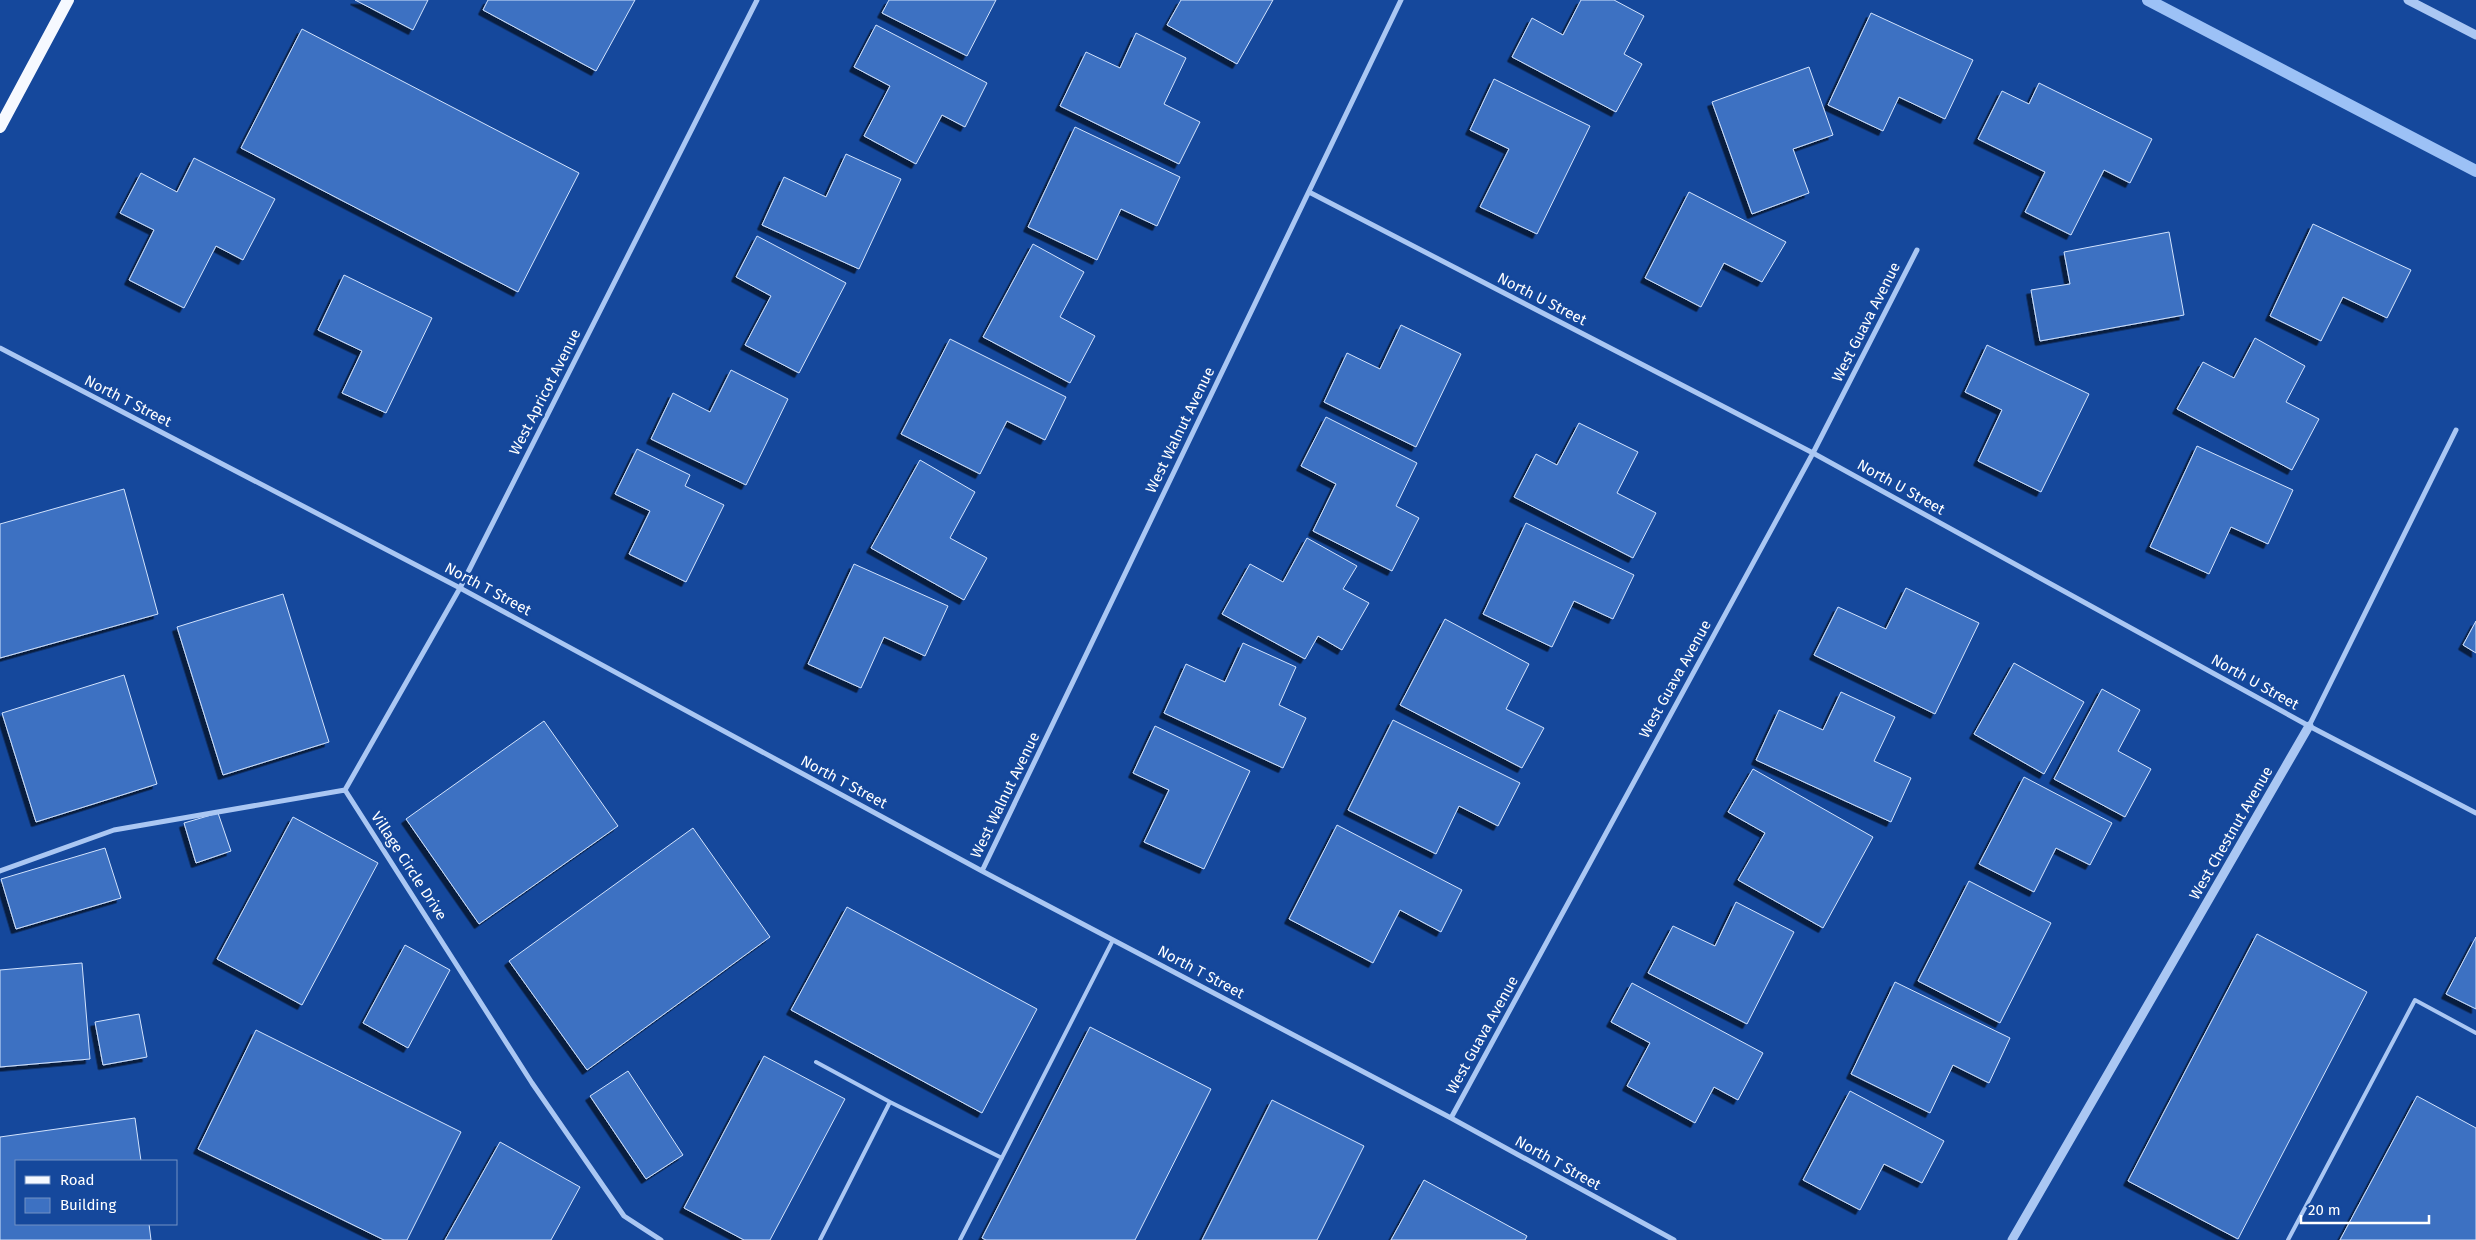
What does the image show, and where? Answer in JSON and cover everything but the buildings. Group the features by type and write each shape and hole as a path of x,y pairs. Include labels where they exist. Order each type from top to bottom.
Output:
{"main road":[{"path":"0,126 68,0"}],"street":[{"name":"West Apricot Avenue","path":"345,790 460,588 757,0"},
{"name":"West Walnut Avenue","path":"982,871 1401,0"},
{"path":"2408,0 2476,35"},
{"name":"North U Street","path":"1308,192 1812,453 2309,726 2476,813"},
{"name":"West Guava Avenue","path":"1450,1118 1812,453 1917,250"},
{"name":"North T Street","path":"0,348 460,588 982,871 1450,1118 1674,1240"},
{"name":"West Chestnut Avenue","path":"2012,1240 2309,726 2456,430"},
{"path":"0,871 114,830 345,790"},
{"name":"Village Circle Drive","path":"345,790 532,1084 624,1216 661,1240"}],"lane":[{"path":"960,1240 1113,940"},
{"path":"2288,1240 2415,1000 2476,1033"},
{"path":"816,1062 890,1102 1002,1158"},
{"path":"820,1240 890,1102"}],"waterway":[{"path":"2148,0 2476,171"}]}
